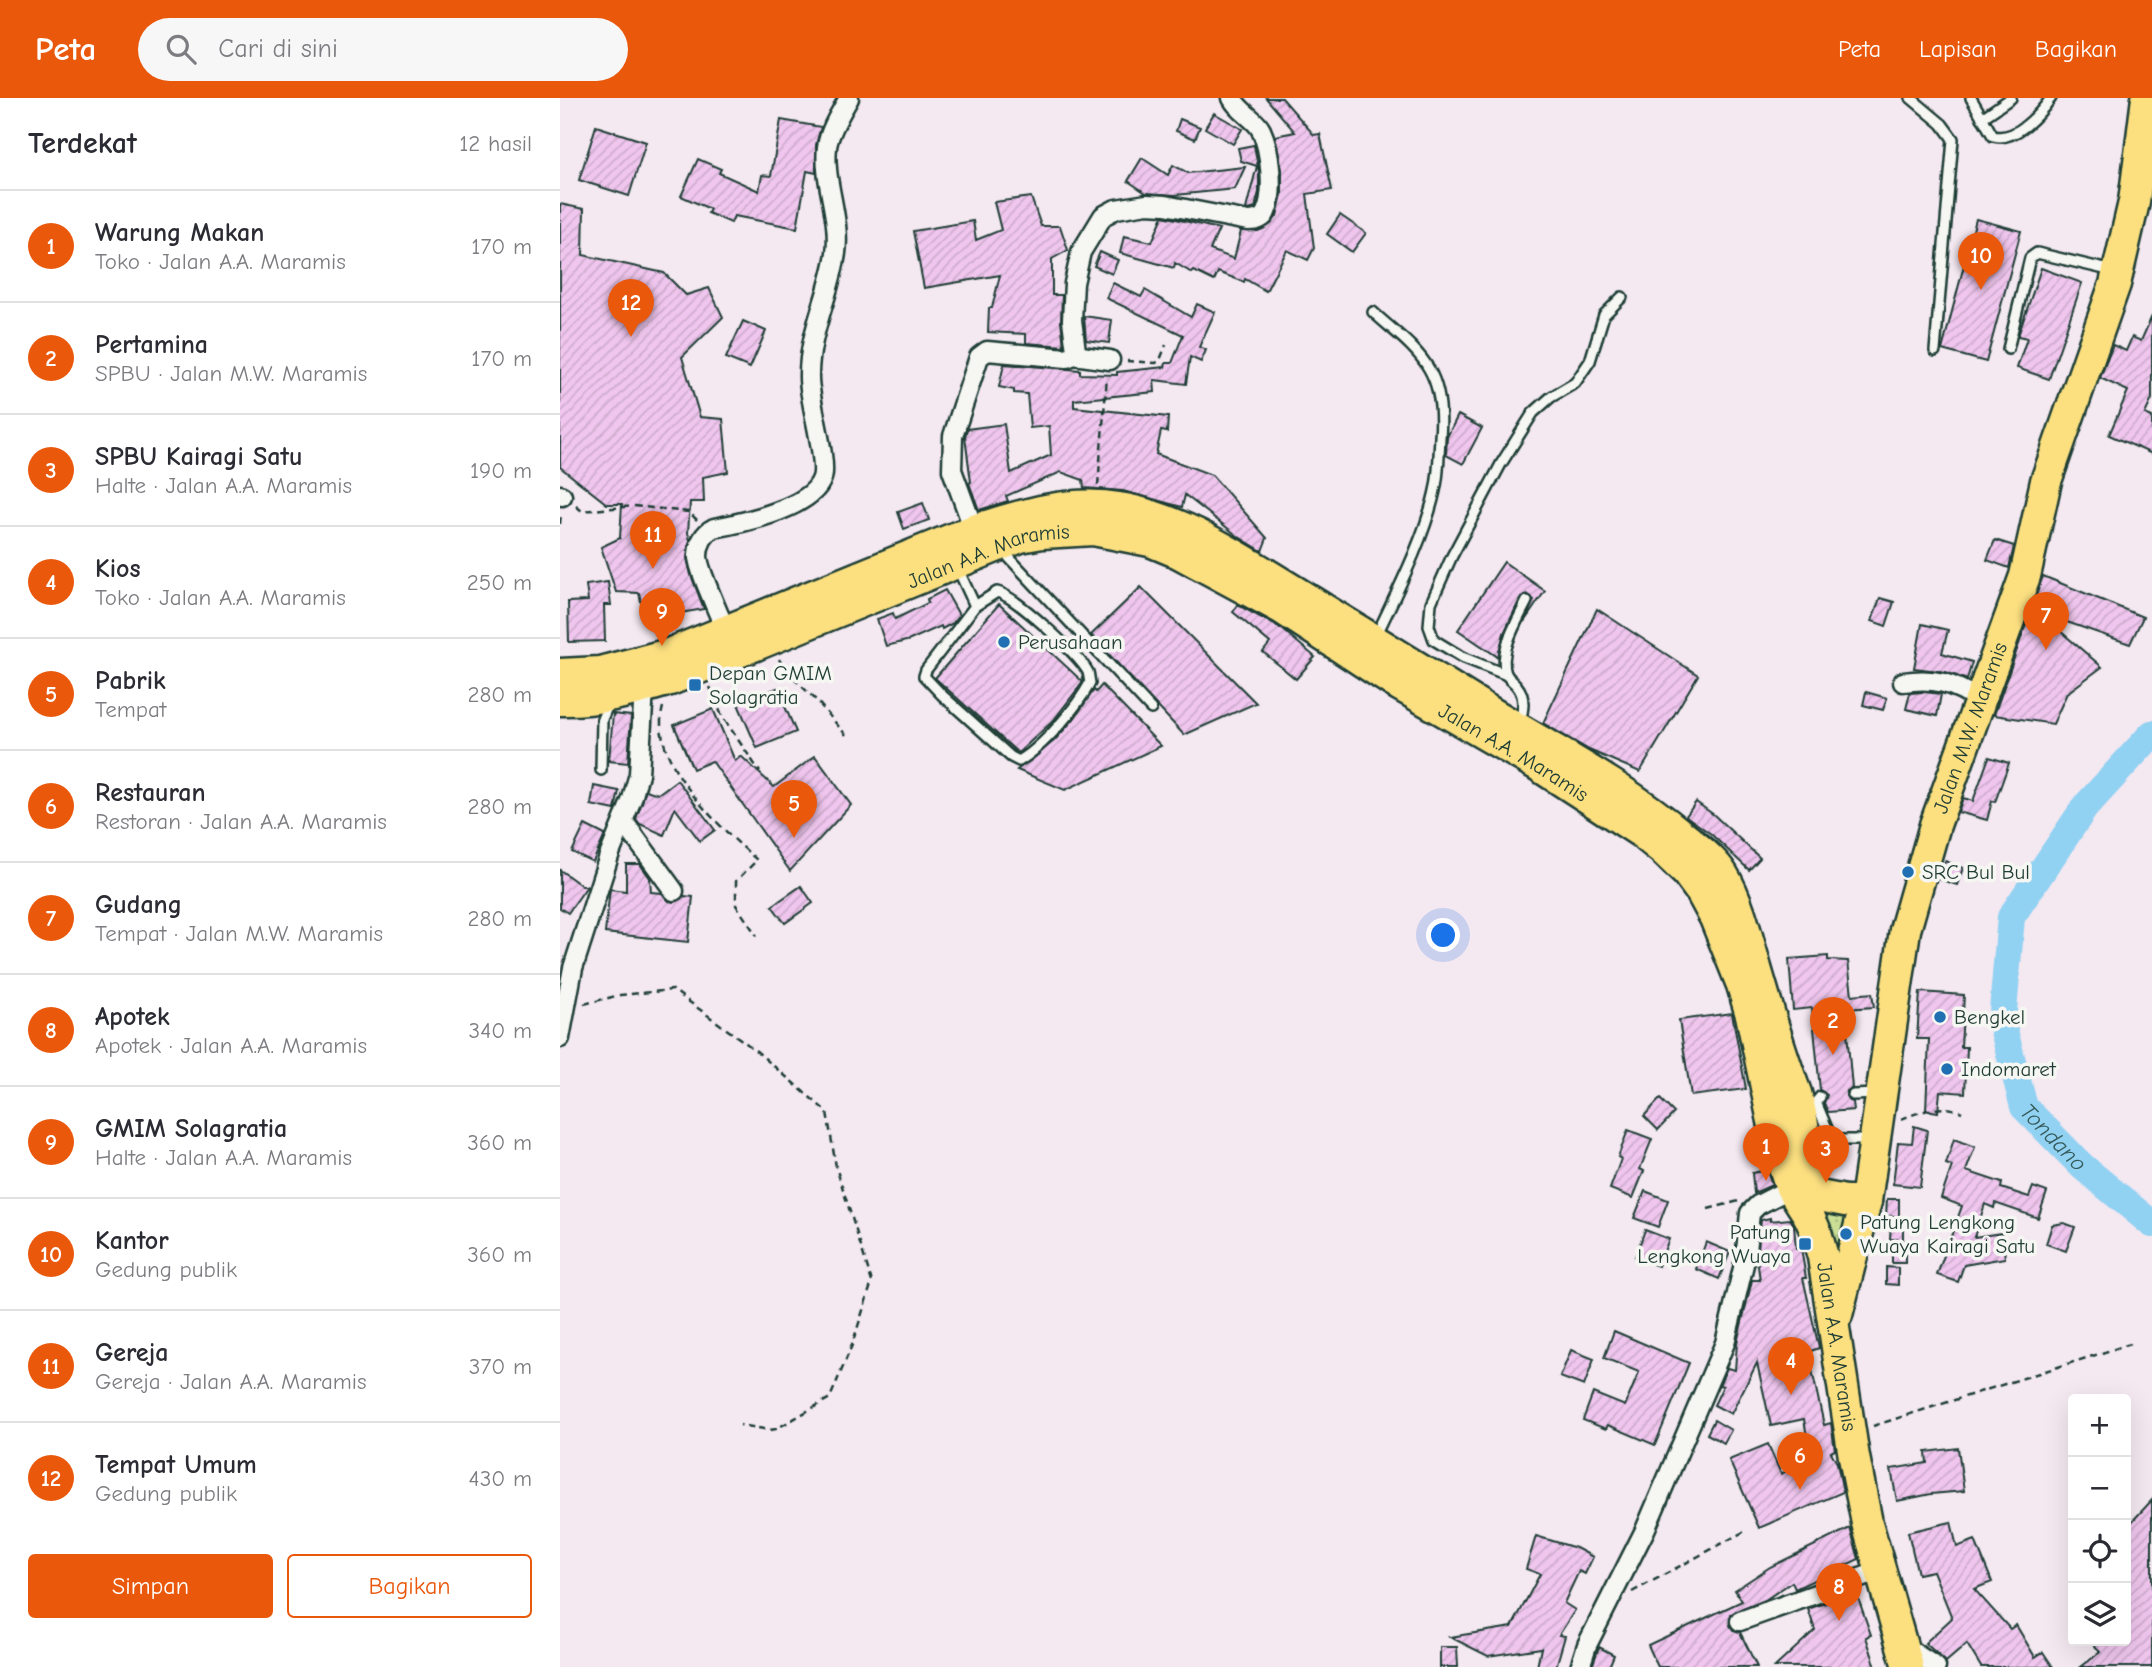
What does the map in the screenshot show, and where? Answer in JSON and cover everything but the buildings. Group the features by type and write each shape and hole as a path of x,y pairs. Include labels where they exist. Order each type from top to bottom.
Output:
{"highway":[{"name":"Jalan M.W. Maramis","path":"1834,1325 1866,1200 1876,1132 1866,1094 1905,930 1935,825 2025,576 2046,481 2118,272 2138,203 2147,98"},
{"path":"560,674 600,672 669,654 986,538 1053,508 1096,506 1120,508 1168,522 1268,575 1519,728 1543,755"},
{"name":"Jalan A.A. Maramis","path":"560,700 578,701 612,695 657,684 703,668 955,562 986,538 1076,529 1112,532 1150,541 1236,583 1281,608 1394,682 1656,812 1702,852 1723,875 1742,922 1796,1093 1802,1116 1805,1191 1823,1257 1867,1523 1905,1656"},
{"path":"1805,1191 1845,1201 1866,1200"}],"street":[{"path":"726,632 698,558 700,542 708,531 765,516 793,505 813,491 822,479 822,458 809,380 809,362 836,251 827,144 849,98"},
{"path":"1074,355 1074,283 1081,252 1095,226 1106,214 1116,209 1147,204 1248,221 1259,219 1266,212 1272,173 1265,142 1260,128 1241,112 1232,98"},
{"path":"986,538 952,470 953,436 979,357 987,351 1067,358 1074,355 1110,360"},
{"path":"1903,682 1925,679 1949,684 1981,701"},
{"path":"560,1038 573,968 639,774 657,684"},
{"path":"624,822 674,891"},
{"path":"1580,1667 1587,1645 1645,1530 1725,1343 1745,1260 1750,1213 1758,1205 1805,1191"},
{"path":"1740,1621 1880,1571"},
{"path":"1905,1656 1936,1667"}],"lane":[{"path":"1911,98 1942,124 1953,139 1935,351"},
{"path":"1971,98 1993,136 2002,138 2011,136 2051,98"},
{"path":"1982,118 2011,98"},
{"path":"2008,349 2030,258 2037,253 2118,272"},
{"path":"1519,728 1524,705 1520,690 1507,675 1462,657 1434,640 1429,626 1431,603 1452,556 1501,464 1533,413 1551,397 1575,383 1590,360 1604,315 1622,297"},
{"path":"1373,312 1428,366 1440,399 1441,425 1437,484 1432,503 1399,588 1374,640"},
{"path":"986,538 1151,709"},
{"path":"955,562 975,606"},
{"path":"997,592 1006,594 1045,627 1088,672 1090,683 1081,700 1019,761 942,695 924,676 975,606 997,592"},
{"path":"1507,675 1504,658 1527,601"},
{"path":"601,770 602,719 612,695"},
{"path":"1820,1097 1816,1102 1831,1138 1835,1140 1876,1132"}],"path":[{"path":"1096,506 1110,360 1156,363 1166,345"},
{"path":"561,495 582,511 634,506 689,512 708,531"},
{"path":"768,641 785,670 846,735"},
{"path":"703,668 722,716 760,772"},
{"path":"657,684 663,741 670,761 722,829 757,860 736,881 736,905 757,936"},
{"path":"567,1008 620,995 673,990 754,1049 827,1112 836,1167 872,1282 852,1345 830,1398 776,1429 740,1425"},
{"path":"1876,1132 1931,1109 1952,1108 1962,1112"},
{"path":"1850,1433 2130,1344"},
{"path":"1609,1605 1746,1530"}],"green space":[{"path":"1862,1202 1837,1280 1813,1215 1846,1204"}],"waterway":[{"name":"Tondano","path":"2152,734 2085,807 2011,917 2002,1023 2024,1107 2083,1167 2152,1224"}],"place":[{"name":"Kantor","path":"1981,290"},
{"name":"Tempat Umum","path":"631,337"},
{"name":"Gereja","path":"653,569"},
{"name":"Perusahaan","path":"1004,642"},
{"name":"GMIM Solagratia","path":"662,646"},
{"name":"Gudang","path":"2046,650"},
{"name":"Depan GMIM Solagratia","path":"695,685"},
{"name":"Pabrik","path":"794,838"},
{"name":"SRC Bul Bul","path":"1908,872"},
{"name":"Bengkel","path":"1940,1017"},
{"name":"Pertamina","path":"1833,1055"},
{"name":"Indomaret","path":"1947,1069"},
{"name":"Warung Makan","path":"1766,1181"},
{"name":"SPBU Kairagi Satu","path":"1826,1183"},
{"name":"Patung Lengkong Wuaya Kairagi Satu","path":"1846,1234"},
{"name":"Patung Lengkong Wuaya","path":"1805,1244"},
{"name":"Kios","path":"1791,1395"},
{"name":"Restauran","path":"1800,1490"},
{"name":"Apotek","path":"1839,1621"}]}
